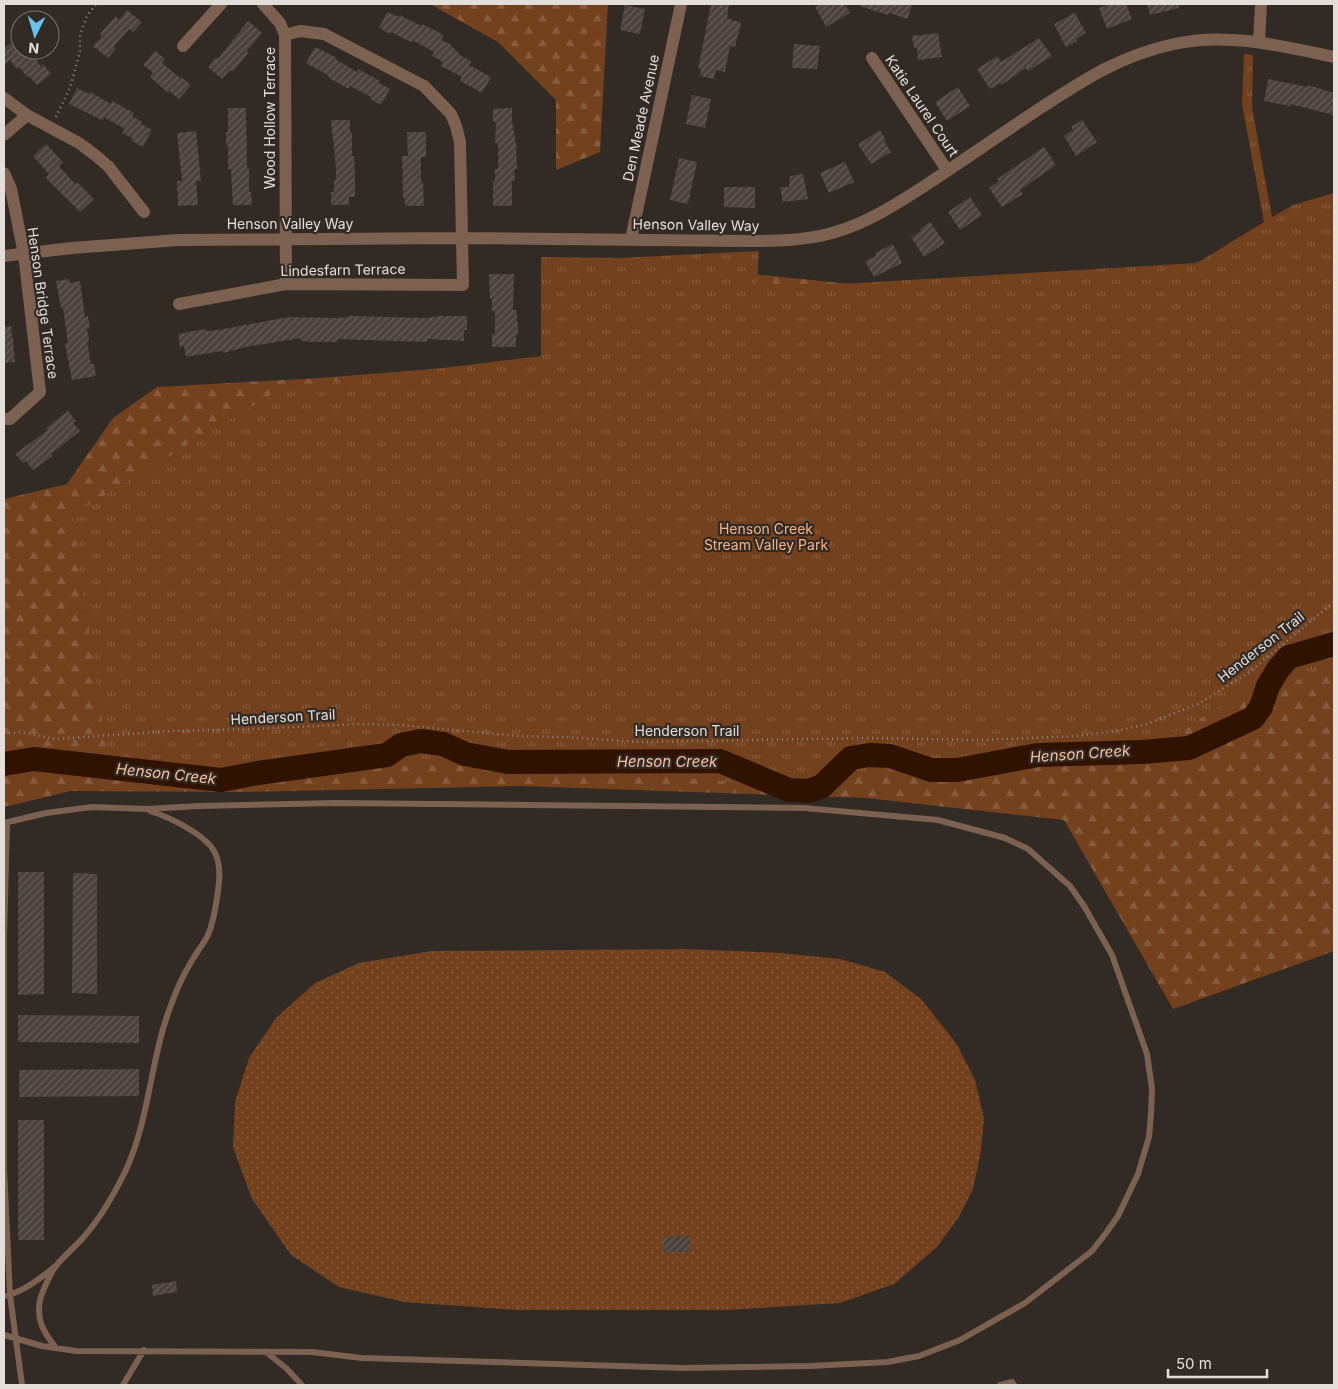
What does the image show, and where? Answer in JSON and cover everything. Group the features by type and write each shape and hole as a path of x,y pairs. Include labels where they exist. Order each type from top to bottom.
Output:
{"street":[{"path":"183,46 221,4"},
{"name":"Wood Hollow Terrace","path":"263,4 280,23 285,35 286,284"},
{"name":"Den Meade Avenue","path":"631,239 681,4"},
{"path":"1259,42 1261,4"},
{"path":"285,35 300,31 324,34 424,86 442,103 451,114 460,142 462,238"},
{"name":"Henson Valley Way","path":"4,256 112,244 168,241 462,238 773,241 830,234 887,210 1081,82 1125,59 1175,44 1197,41 1259,42 1334,57"},
{"name":"Katie Laurel Court","path":"872,58 948,170"},
{"path":"4,98 26,116 79,143 108,166 144,212"},
{"path":"4,135 26,116"},
{"name":"Henson Bridge Terrace","path":"4,173 10,189 24,254 40,392 10,419 4,419"},
{"name":"Lindesfarn Terrace","path":"179,304 286,284 463,285 462,238"}],"lane":[{"path":"4,1334 17,1338 56,1348 76,1351 312,1352 371,1359 684,1368 810,1366 888,1362 919,1356 960,1340 1025,1303 1092,1251 1106,1233 1118,1216 1138,1174 1148,1137 1152,1089 1147,1054 1112,955 1084,906 1070,886 1028,849 1005,838 938,820 804,808 335,803 147,809 92,806 5,822 4,1169 7,1295 17,1338 22,1385"},
{"path":"7,1295 38,1280 74,1248 89,1231 125,1172 149,1098 161,1031 178,988 208,935 214,915 219,881 215,852 204,840 168,817 147,809"},
{"path":"56,1266 40,1299 39,1312 41,1326 56,1348"},
{"path":"123,1385 144,1350"},
{"path":"266,1352 286,1368 302,1385"},
{"path":"1000,1385 1012,1382 1014,1385"}],"path":[{"path":"51,128 70,88 80,51 80,36 87,16 96,4"},
{"name":"Henderson Trail","path":"4,734 20,732 55,739 171,731 358,724 401,725 518,736 640,742 868,738 981,740 1077,736 1144,725 1198,704 1248,673 1334,602"}],"green space":[{"path":"430,4 608,4 600,152 556,170 556,100 498,42"},
{"name":"Henson Creek Stream Valley Park","path":"1244,54 1253,55 1252,108 1272,217 1293,205 1334,193 1334,650 1311,672 1298,680 1290,668 1221,706 1183,730 1119,744 1043,741 1050,761 907,772 765,786 653,774 525,765 357,766 201,771 109,767 72,515 282,388 541,356 541,257 620,258 759,251 757,289 1197,263 1264,222 1242,104"},
{"name":"Henson Creek Stream Valley Park","path":"1334,205 1334,951 1173,1009 1064,820 866,798 521,786 240,792 71,791 4,807 4,499 67,484 113,418 157,387 320,378 555,359 644,263 870,286 1097,304"},
{"path":"684,949 781,953 840,959 885,972 921,999 956,1043 975,1080 984,1118 981,1151 973,1189 959,1217 937,1247 894,1284 840,1303 727,1310 517,1310 404,1302 339,1287 291,1255 252,1199 233,1147 235,1102 249,1058 276,1018 315,983 359,963 432,951"}],"building":[{"path":"711,4 729,4 727,18 741,23 735,47 730,46 725,72 716,70 714,79 700,76 701,69 698,69"},
{"path":"822,4 845,4 850,13 826,27 815,7"},
{"path":"860,4 912,4 908,19 889,13 888,15 860,6"},
{"path":"1111,4 1126,4 1132,19 1107,29 1099,8"},
{"path":"1147,4 1179,4 1179,8 1150,15"},
{"path":"625,5 645,9 640,34 620,30"},
{"path":"127,10 142,22 133,32 129,29 114,46 116,48 108,58 93,46 102,36 100,34 116,16 119,20"},
{"path":"387,12 399,17 400,15 444,35 441,40 450,44 461,56 471,61 469,65 491,77 482,93 460,81 462,77 441,66 443,62 432,56 434,52 414,41 411,42 379,28"},
{"path":"1075,13 1086,33 1066,47 1054,24"},
{"path":"248,21 262,33 247,51 248,53 241,62 222,79 208,67 216,57 218,59"},
{"path":"938,33 942,57 918,60 917,48 914,48 912,36"},
{"path":"1039,38 1052,56 1028,71 1026,68 1001,85 1000,83 990,89 977,69 997,56 1001,62"},
{"path":"10,44 10,60 4,65 4,49"},
{"path":"794,44 820,46 817,69 792,68"},
{"path":"315,47 337,58 336,60 357,72 358,69 380,81 379,83 390,89 381,105 370,99 371,97 350,86 347,88 306,63"},
{"path":"155,51 165,59 162,63 191,85 179,99 169,91 168,93 150,77 153,73 143,65"},
{"path":"10,60 36,60 41,66 43,64 51,74 37,85 20,68 17,69"},
{"path":"1268,79 1308,87 1308,85 1334,93 1334,115 1290,104 1290,106 1264,101"},
{"path":"958,87 970,106 947,121 935,102"},
{"path":"77,88 89,94 90,92 111,104 112,101 134,113 132,116 152,130 143,147 131,140 133,138 122,133 125,129 104,117 102,120 69,104"},
{"path":"692,95 711,99 705,128 686,124"},
{"path":"228,108 246,108 247,168 249,168 249,192 251,192 252,205 233,205 231,169 228,169 228,145 226,145"},
{"path":"512,108 517,169 514,169 515,181 512,181 512,206 493,206 493,181 495,181 495,169 498,169 498,145 495,142 496,126 495,121 493,121 493,109"},
{"path":"331,120 350,120 352,156 354,156 355,197 349,197 349,205 331,205 331,192 334,192 336,168"},
{"path":"1082,120 1097,142 1076,156 1064,136 1073,130 1071,127"},
{"path":"880,130 891,152 871,164 858,144"},
{"path":"196,131 201,181 196,181 198,205 178,206 177,181 182,181 177,133"},
{"path":"407,132 426,132 426,157 421,157 424,206 405,206 405,198 403,198 402,156 408,156"},
{"path":"46,144 63,162 59,166 75,184 77,182 94,199 80,212 46,178 49,174 33,156"},
{"path":"1044,147 1056,165 1020,190 1023,194 1002,207 989,188 999,181 997,179"},
{"path":"679,158 697,162 688,204 670,200"},
{"path":"845,162 854,182 829,193 820,173"},
{"path":"803,174 808,199 783,202 780,187 789,187 790,176"},
{"path":"724,187 755,187 755,208 724,207"},
{"path":"970,197 982,215 960,230 948,212"},
{"path":"930,222 945,243 924,257 911,237"},
{"path":"893,244 902,263 874,277 865,261 876,256 875,253"},
{"path":"489,274 514,274 513,310 517,310 518,322 516,347 492,347 492,334 495,334 495,311 492,311 492,298 490,299"},
{"path":"69,279 70,283 80,281 85,317 88,316 90,328 87,329 89,340 87,341 91,364 94,364 96,376 72,380 65,344 68,343 63,308 61,308 56,281"},
{"path":"349,316 427,318 467,316 467,330 464,330 464,341 427,339 427,342 337,339 337,342 313,342 301,341 301,338 246,347 223,353 222,351 186,357 184,346 180,347 178,334 206,329 206,331 218,330 289,317 337,318"},
{"path":"11,326 15,362 4,363 4,327"},
{"path":"68,411 76,421 73,423 80,431 51,454 53,456 33,470 26,461 23,463 15,454 48,430 46,428"},
{"path":"18,872 44,872 44,994 18,995"},
{"path":"73,873 97,874 97,994 72,993"},
{"path":"18,1015 139,1016 139,1043 18,1042"},
{"path":"139,1069 139,1096 19,1097 19,1070"},
{"path":"18,1120 44,1120 44,1240 18,1240"},
{"path":"690,1236 690,1252 664,1252 664,1237"},
{"path":"176,1281 177,1292 153,1296 152,1285"}],"waterway":[{"name":"Henson Creek","path":"4,764 34,759 221,780 387,755 401,745 421,741 443,744 465,754 508,762 720,761 789,790 809,791 822,786 851,758 869,755 890,756 931,770 957,770 1038,755 1142,752 1189,748 1253,718 1261,707 1268,686 1279,668 1289,657 1334,644"}]}
